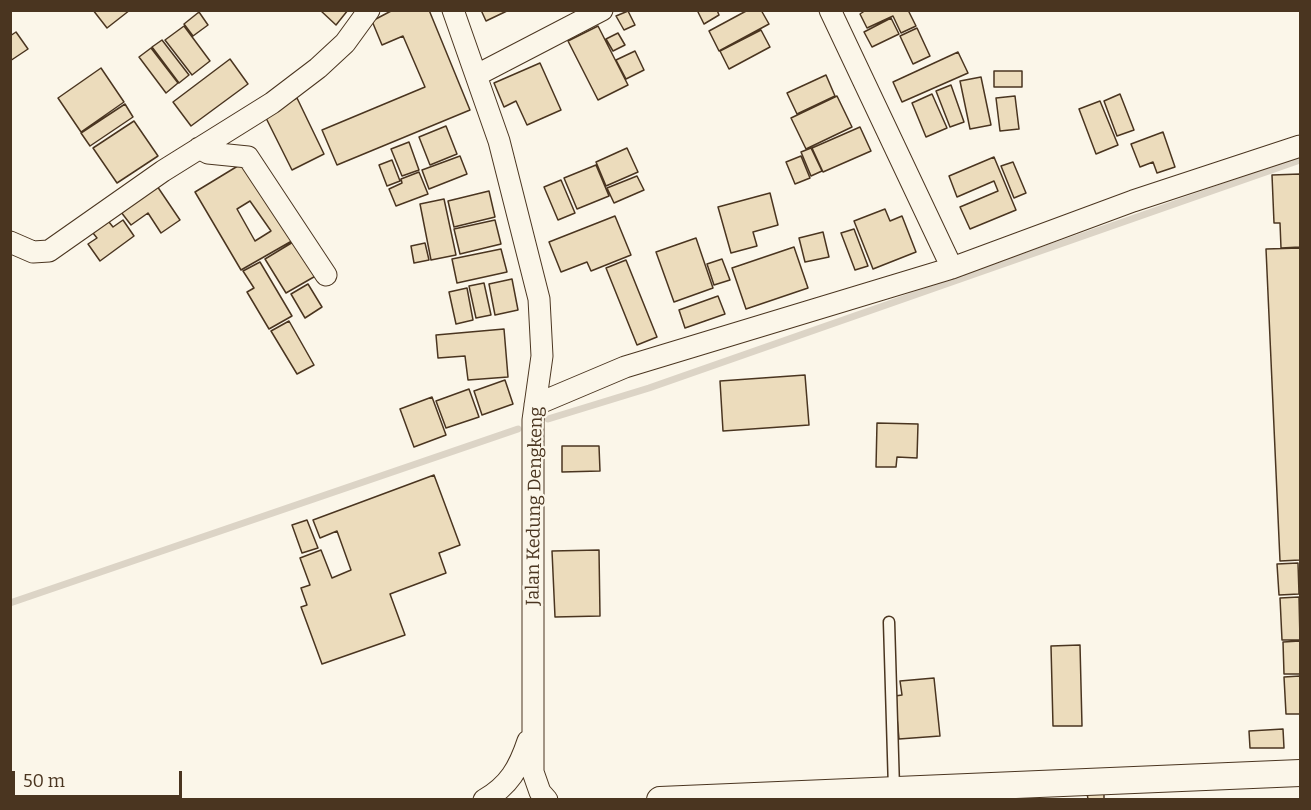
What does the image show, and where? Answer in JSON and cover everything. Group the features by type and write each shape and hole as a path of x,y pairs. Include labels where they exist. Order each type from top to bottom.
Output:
{"street":[{"path":"10,242 33,252 49,251 199,148 272,103 318,68 345,43 369,10"},
{"name":"Jalan Kedung Dengkeng","path":"453,10 500,141 539,299 542,356 533,420 533,772 540,792 547,800"},
{"path":"477,75 602,10"},
{"path":"831,10 952,268"},
{"path":"536,405 625,367 952,268 1133,201 1300,146"},
{"path":"199,148 207,153 248,157 326,274"},
{"path":"484,800 503,788 520,767 533,727"},
{"path":"660,800 1300,773"}],"lane":[{"path":"889,622 894,790"}],"building":[{"path":"93,10 130,10 107,28"},
{"path":"320,10 348,10 336,25"},
{"path":"393,10 429,10 470,110 337,165 322,130 425,87 403,36 382,45 372,21"},
{"path":"481,10 509,10 486,21"},
{"path":"697,10 717,10 719,15 704,24"},
{"path":"748,10 761,10 769,24 719,51 709,31"},
{"path":"866,10 908,10 916,26 901,33 893,16 867,28 860,14"},
{"path":"628,11 635,25 624,30 616,16"},
{"path":"199,12 208,25 193,36 184,24"},
{"path":"891,18 899,34 872,47 864,32"},
{"path":"184,26 210,61 192,75 165,40"},
{"path":"598,26 628,85 598,100 568,41"},
{"path":"917,28 930,56 913,64 900,36"},
{"path":"761,30 770,47 729,69 720,51"},
{"path":"16,32 28,49 10,61 10,36"},
{"path":"618,33 625,45 613,51 606,39"},
{"path":"162,40 189,75 179,83 152,47"},
{"path":"151,48 178,83 166,93 139,57"},
{"path":"635,51 644,70 626,79 616,60"},
{"path":"958,52 968,73 902,102 893,82"},
{"path":"230,59 248,84 191,126 173,102"},
{"path":"540,63 561,110 527,125 516,101 504,107 494,83"},
{"path":"101,68 124,102 81,132 58,98"},
{"path":"994,71 1022,71 1022,87 994,87"},
{"path":"826,75 835,96 797,114 787,93"},
{"path":"981,77 991,125 970,129 960,81"},
{"path":"951,85 964,122 950,127 936,91"},
{"path":"932,94 947,128 926,137 912,103"},
{"path":"1120,94 1134,130 1117,136 1104,101"},
{"path":"837,96 852,127 806,149 791,118"},
{"path":"1015,96 1019,129 1000,131 996,98"},
{"path":"297,98 324,154 292,170 264,114"},
{"path":"1100,101 1118,145 1096,154 1079,109"},
{"path":"125,104 133,117 90,146 81,133"},
{"path":"134,121 158,156 117,183 93,148"},
{"path":"446,126 457,154 430,165 419,137"},
{"path":"860,127 871,151 823,172 812,148"},
{"path":"1163,132 1175,167 1157,173 1153,162 1140,167 1131,144"},
{"path":"409,142 419,170 402,176 391,149"},
{"path":"627,148 638,172 606,186 596,162"},
{"path":"811,148 822,171 811,176 801,152"},
{"path":"460,156 467,174 429,189 422,170"},
{"path":"801,156 810,178 795,184 786,162"},
{"path":"994,157 1016,210 970,229 960,207 998,191 994,181 957,197 949,176"},
{"path":"392,160 400,181 387,186 379,165"},
{"path":"246,161 297,238 241,270 195,192","holes":["250,201 271,231 255,241 237,209"]},
{"path":"1013,162 1026,193 1014,198 1001,166"},
{"path":"596,165 609,196 577,209 564,178"},
{"path":"419,172 428,194 396,206 389,189 402,183 401,179"},
{"path":"1300,174 1300,247 1281,248 1280,223 1274,223 1272,175"},
{"path":"637,176 644,190 614,203 607,188"},
{"path":"561,180 575,213 558,220 544,187"},
{"path":"155,183 180,220 161,233 148,213 131,225 121,212"},
{"path":"489,191 495,217 454,227 448,201"},
{"path":"770,193 778,225 753,232 757,246 731,253 718,207"},
{"path":"444,199 456,255 431,260 420,204"},
{"path":"885,209 890,221 902,216 916,252 873,269 854,221"},
{"path":"615,216 631,255 591,271 587,262 561,272 549,242"},
{"path":"105,217 113,227 123,220 134,236 100,261 88,244 97,238 89,228"},
{"path":"495,220 501,244 460,254 454,229"},
{"path":"854,229 868,266 855,270 841,233"},
{"path":"823,232 829,257 805,262 799,238"},
{"path":"696,238 713,288 674,302 656,252"},
{"path":"298,239 319,274 286,293 265,259"},
{"path":"425,243 429,260 414,263 411,246"},
{"path":"794,247 808,288 746,309 732,268"},
{"path":"1300,248 1300,560 1280,561 1266,249"},
{"path":"501,249 507,272 457,283 452,259"},
{"path":"722,259 730,280 714,285 707,264"},
{"path":"626,260 657,337 637,345 606,268"},
{"path":"260,262 292,316 269,329 247,292 254,288 243,271"},
{"path":"512,279 518,310 495,315 489,284"},
{"path":"484,283 491,315 476,318 469,286"},
{"path":"308,284 322,307 305,318 291,294"},
{"path":"467,288 473,320 456,324 449,292"},
{"path":"718,296 725,314 685,328 679,310"},
{"path":"289,321 314,365 297,374 271,331"},
{"path":"504,329 508,377 468,380 465,356 438,358 436,335"},
{"path":"805,375 809,425 723,431 720,381"},
{"path":"505,380 513,404 482,415 474,391"},
{"path":"469,389 479,417 446,428 436,401"},
{"path":"432,397 446,435 414,447 400,409"},
{"path":"877,423 918,424 917,458 897,457 896,467 876,467"},
{"path":"562,446 599,446 600,471 562,472"},
{"path":"434,475 460,545 439,553 446,573 390,594 405,635 322,664 301,607 307,605 301,588 310,585 300,558 321,550 332,578 351,570 337,531 320,538 313,520"},
{"path":"307,520 318,548 302,553 292,525"},
{"path":"599,550 600,616 555,617 552,551"},
{"path":"1298,563 1299,594 1279,595 1277,564"},
{"path":"1299,597 1300,640 1282,640 1280,598"},
{"path":"1300,641 1300,674 1284,674 1283,642"},
{"path":"1080,645 1082,726 1053,726 1051,646"},
{"path":"1300,676 1300,714 1286,714 1284,677"},
{"path":"934,678 940,736 899,739 895,696 902,695 900,681"},
{"path":"1283,729 1284,748 1250,748 1249,731"},
{"path":"1104,791 1104,800 1088,800 1087,792"}],"waterway":[{"path":"548,419 649,388 1300,160"},
{"path":"10,603 518,429"}]}
